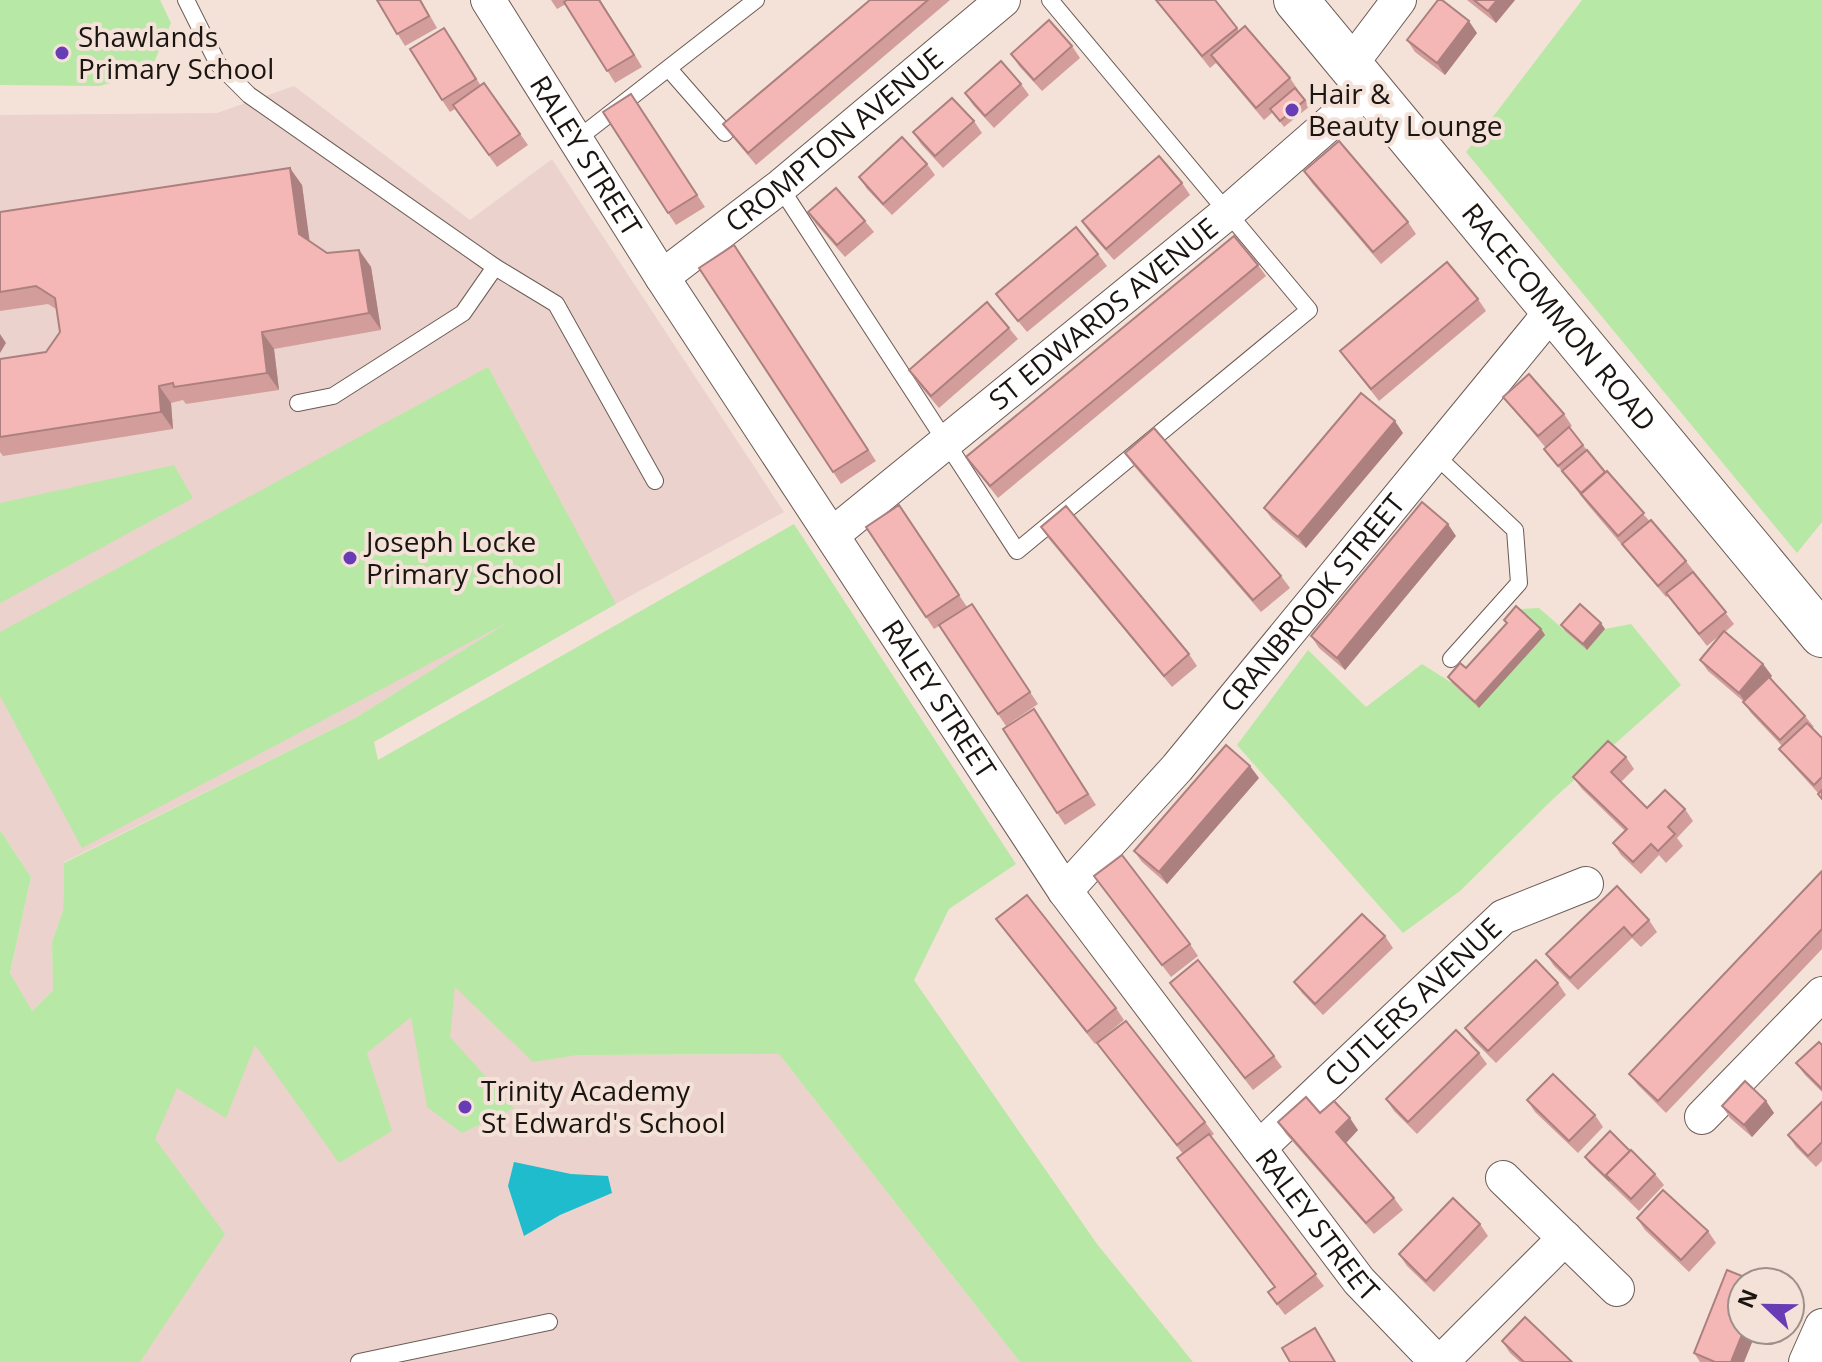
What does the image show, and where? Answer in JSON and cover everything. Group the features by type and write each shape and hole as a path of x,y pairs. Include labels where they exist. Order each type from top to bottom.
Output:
{"street":[{"name":"RALEY STREET","path":"488,0 662,277 1065,891 1359,1281 1439,1362"},
{"name":"CROMPTON AVENUE","path":"662,277 780,187 1003,0"},
{"name":"RACECOMMON ROAD","path":"1296,0 1822,635"},
{"name":"ST EDWARDS AVENUE","path":"832,535 1227,213 1360,77 1399,0"},
{"name":"CRANBROOK STREET","path":"1065,891 1177,768 1552,311"},
{"name":"CUTLERS AVENUE","path":"1259,1148 1503,917 1586,884"},
{"path":"1702,1117 1822,994"},
{"path":"1503,1178 1617,1289"},
{"path":"1439,1362 1565,1238"},
{"path":"1806,1362 1822,1326"}],"lane":[{"path":"186,0 218,64 249,95 495,267 556,304 655,481"},
{"path":"576,140 756,0"},
{"path":"780,187 1017,551 1309,310 1050,0"},
{"path":"669,69 725,133"},
{"path":"298,403 333,396 463,313 495,267"},
{"path":"1435,455 1515,530 1519,583 1451,659"},
{"path":"359,1362 549,1322"}],"shaded area":[{"name":"Joseph Locke Primary School","path":"294,86 470,220 552,159 784,512 559,635 521,614 357,717 64,862 63,911 52,942 53,990 32,1011 10,974 31,877 0,830 0,115 217,113"},
{"name":"Trinity Academy St Edward's School","path":"292,813 577,1055 779,1054 1020,1362 0,1362 0,1232"}],"green space":[{"path":"0,0 160,0 171,23 149,74 99,86 0,85"},
{"path":"1582,0 1822,0 1822,522 1797,553 1466,152"},
{"path":"488,367 616,604 374,742 378,760 794,524 1016,864 949,909 914,980 1097,1244 1193,1362 1020,1362 779,1054 577,1055 533,1062 455,987 450,1037 514,1108 462,1133 427,1107 411,1017 367,1053 392,1131 339,1163 255,1045 226,1118 177,1088 155,1139 225,1234 140,1362 0,1362 0,830 31,877 10,973 32,1011 53,990 52,942 63,911 64,863 357,717 508,622 82,848 0,696 0,632"},
{"path":"174,465 193,498 0,603 0,503"},
{"path":"1539,608 1587,650 1605,629 1631,624 1681,685 1553,799 1460,891 1403,933 1237,745 1308,650 1366,707 1422,664 1452,683 1479,707 1520,609"}],"water":[{"path":"514,1162 571,1174 608,1176 612,1193 560,1215 524,1236 508,1186"}],"building":[{"path":"377,0 420,0 429,16 397,34"},
{"path":"599,0 634,55 607,71 564,2"},
{"path":"870,0 928,0 748,153 723,124"},
{"path":"1156,0 1215,0 1237,28 1202,56"},
{"path":"1438,0 1469,21 1437,63 1407,40"},
{"path":"1474,0 1497,0 1488,11"},
{"path":"1049,20 1072,46 1034,80 1011,54"},
{"path":"1245,26 1290,78 1256,108 1211,55"},
{"path":"444,28 476,79 442,100 410,49"},
{"path":"1001,61 1021,84 985,116 965,93"},
{"path":"484,83 520,134 489,155 453,105"},
{"path":"1295,88 1305,100 1280,121 1270,109"},
{"path":"631,94 697,195 668,213 603,112"},
{"path":"952,98 974,121 935,156 913,132"},
{"path":"902,137 927,164 883,204 859,177"},
{"path":"1339,141 1408,222 1373,252 1304,171"},
{"path":"1159,156 1182,183 1106,249 1082,221"},
{"path":"290,168 299,234 327,253 359,250 369,313 262,332 267,373 174,387 173,383 159,386 161,412 0,437 0,359 46,352 60,332 55,298 36,286 0,292 0,212"},
{"path":"836,188 865,221 837,245 808,212"},
{"path":"1076,227 1098,254 1018,321 996,294"},
{"path":"1234,236 1258,265 990,486 966,457"},
{"path":"734,245 868,450 833,472 699,268"},
{"path":"1447,262 1478,299 1371,389 1340,351"},
{"path":"987,302 1009,328 931,396 909,370"},
{"path":"1529,374 1564,414 1538,436 1503,397"},
{"path":"1361,393 1395,421 1298,537 1264,508"},
{"path":"1569,427 1583,445 1558,466 1544,449"},
{"path":"1154,428 1281,576 1253,600 1125,453"},
{"path":"1587,450 1605,472 1581,493 1562,471"},
{"path":"1607,471 1644,513 1618,536 1581,494"},
{"path":"1422,502 1448,524 1337,658 1311,636"},
{"path":"899,505 959,595 926,617 866,527"},
{"path":"1066,506 1189,654 1164,676 1041,527"},
{"path":"1651,520 1686,561 1658,586 1622,544"},
{"path":"1693,572 1726,612 1699,634 1666,593"},
{"path":"972,604 1030,692 998,714 939,625"},
{"path":"1580,604 1601,623 1583,644 1561,625"},
{"path":"1516,606 1541,629 1475,702 1448,677 1460,663 1466,668 1507,623 1504,620"},
{"path":"1724,631 1763,664 1739,693 1700,660"},
{"path":"1769,677 1805,716 1780,740 1743,702"},
{"path":"1034,709 1088,794 1057,813 1003,729"},
{"path":"1807,723 1822,738 1822,777 1814,785 1779,749"},
{"path":"1608,741 1626,757 1611,772 1647,808 1665,790 1685,809 1668,827 1675,834 1658,851 1651,844 1633,862 1613,843 1627,829 1573,777"},
{"path":"1226,745 1250,766 1159,872 1134,851"},
{"path":"1122,855 1190,944 1162,965 1094,876"},
{"path":"1822,871 1822,929 1658,1101 1629,1074"},
{"path":"1617,886 1649,920 1632,936 1624,927 1570,978 1546,954"},
{"path":"1027,895 1116,1008 1087,1032 996,919"},
{"path":"1362,914 1385,936 1315,1004 1294,982"},
{"path":"1198,960 1274,1056 1245,1078 1170,983"},
{"path":"1536,960 1558,983 1488,1051 1465,1028"},
{"path":"1126,1021 1205,1122 1177,1145 1097,1043"},
{"path":"1456,1030 1479,1053 1408,1122 1386,1099"},
{"path":"1819,1042 1822,1045 1822,1089 1796,1063"},
{"path":"1553,1074 1595,1115 1569,1141 1527,1100"},
{"path":"1745,1081 1766,1101 1744,1125 1722,1106"},
{"path":"1306,1097 1320,1113 1334,1101 1350,1118 1336,1132 1394,1198 1366,1223 1278,1122"},
{"path":"1822,1102 1822,1142 1808,1156 1788,1135"},
{"path":"1610,1131 1630,1151 1606,1175 1610,1181 1585,1157"},
{"path":"1209,1134 1316,1274 1277,1304 1268,1292 1275,1287 1177,1158"},
{"path":"1631,1150 1655,1174 1631,1199 1606,1175"},
{"path":"1663,1190 1708,1231 1681,1260 1637,1218"},
{"path":"1453,1198 1480,1224 1426,1281 1399,1254"},
{"path":"1726,1273 1726,1346 1738,1346 1731,1362 1715,1362 1694,1353"},
{"path":"1525,1317 1572,1362 1524,1362 1502,1341"},
{"path":"1315,1328 1335,1362 1290,1362 1282,1348"}],"place":[{"name":"Shawlands Primary School","path":"62,53"},
{"name":"Hair & Beauty Lounge","path":"1292,110"},
{"name":"Joseph Locke Primary School","path":"350,558"},
{"name":"Trinity Academy St Edward's School","path":"465,1107"}]}
